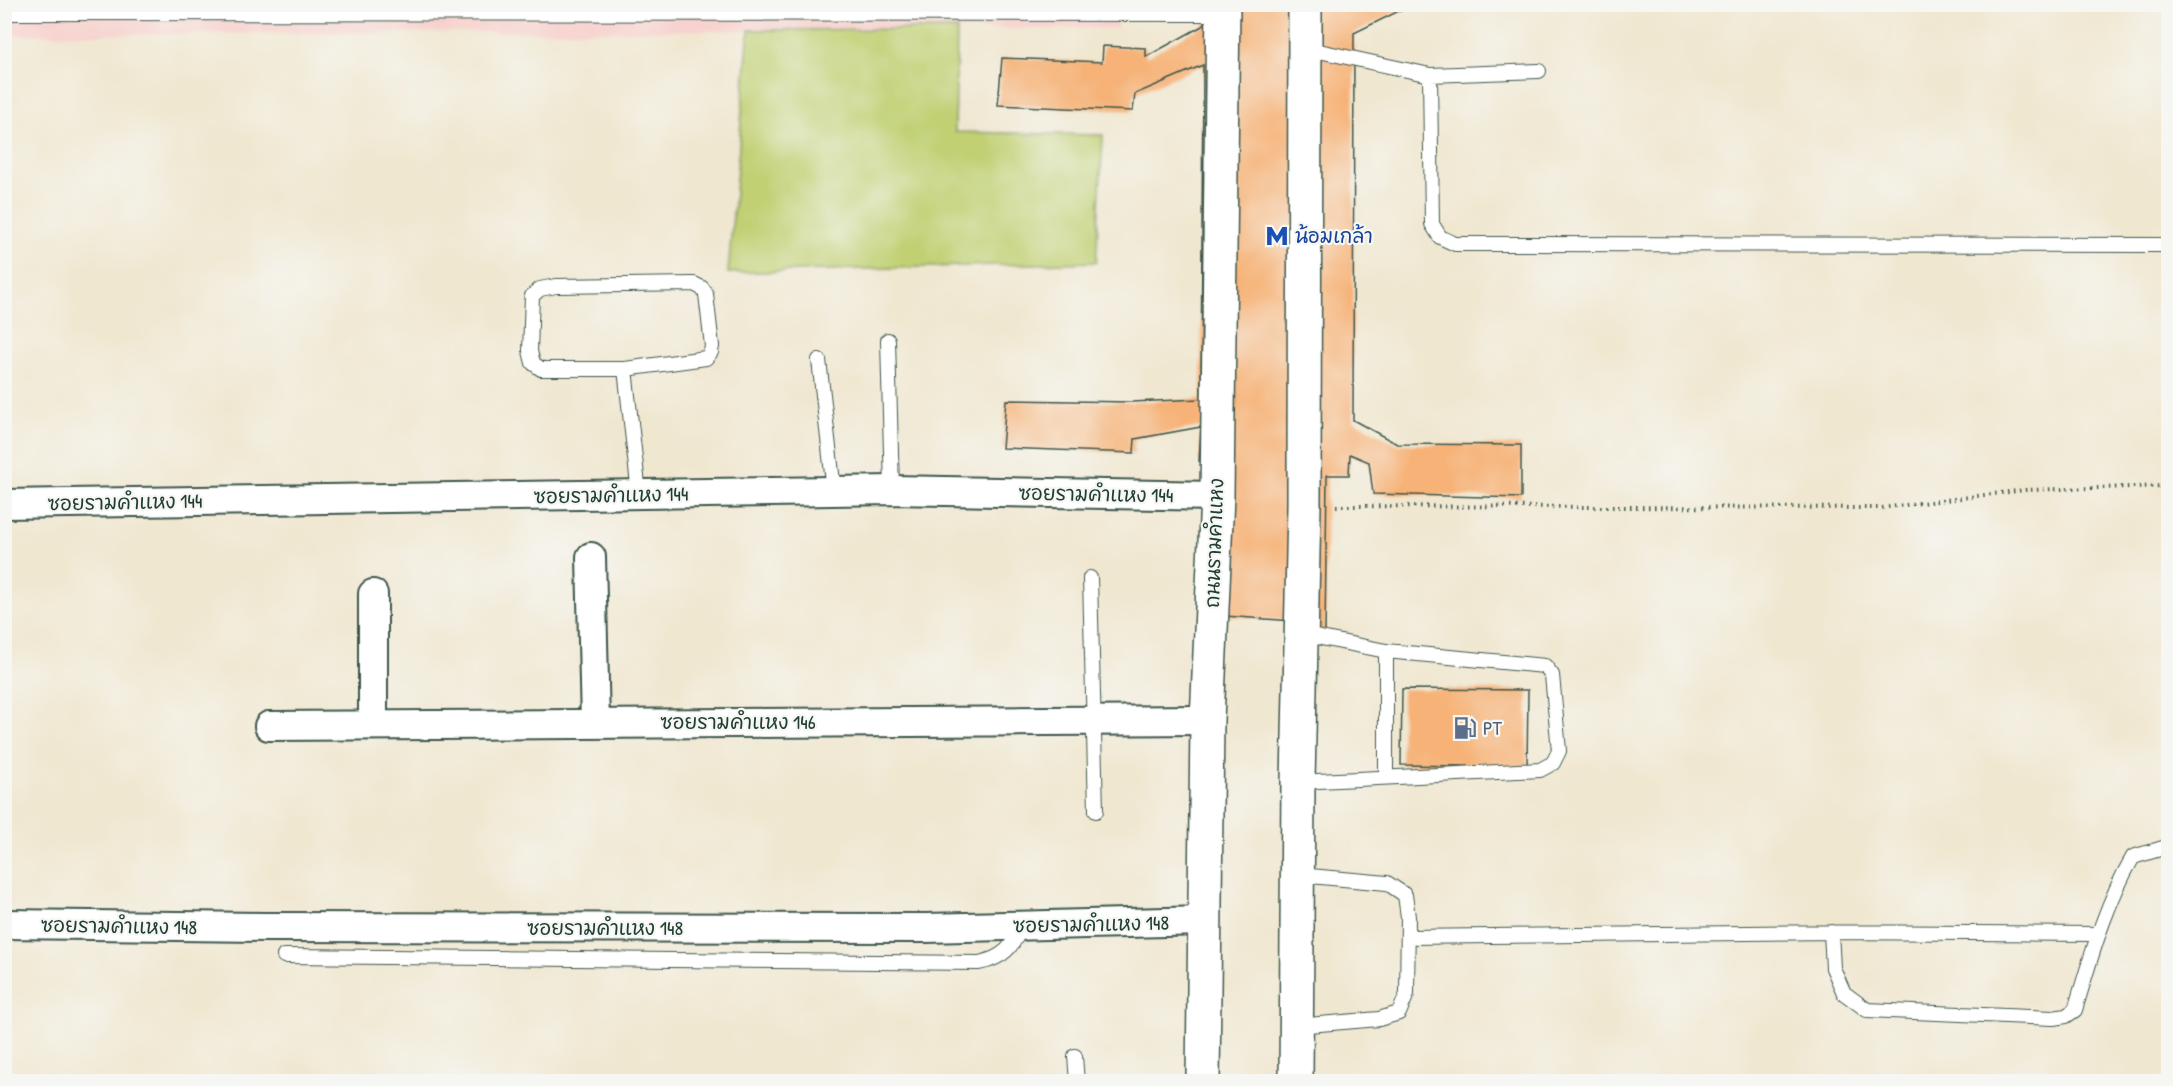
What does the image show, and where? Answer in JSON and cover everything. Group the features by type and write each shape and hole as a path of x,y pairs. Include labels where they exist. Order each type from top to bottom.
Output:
{"main road":[{"path":"1296,1082 1298,782 1304,506 1305,4"},
{"name":"ถนนรามคำแหง","path":"1203,1082 1207,720 1217,496 1223,9"}],"street":[{"name":"ซอยรามคำแหง 144","path":"4,504 892,490 1217,496"},
{"path":"591,557 595,723"},
{"path":"373,594 373,725"},
{"name":"ซอยรามคำแหง 146","path":"268,726 1207,720"},
{"name":"ซอยรามคำแหง 148","path":"4,924 422,928 926,928 1205,921"}],"lane":[{"path":"4,13 1223,9"},
{"path":"1305,48 1430,75 1539,71"},
{"path":"1430,75 1432,224 1440,237 1455,244 2169,245"},
{"path":"694,284 702,288 706,294 711,352 705,358 625,369 541,369 533,363 530,351 532,296 540,289 556,286 694,284"},
{"path":"888,340 892,490"},
{"path":"819,360 834,491"},
{"path":"625,369 639,494"},
{"path":"1090,578 1096,811"},
{"path":"1298,782 1540,770 1553,764 1559,751 1552,675 1545,666 1386,651 1302,634"},
{"path":"1386,651 1386,777"},
{"path":"1831,932 1833,968 1844,993 1867,1010 2053,1018 2066,1016 2074,1010 2098,934 2120,880 2133,857 2169,848"},
{"path":"1296,1026 1380,1019 1399,1013 1407,994 1408,917 1405,895 1387,883 1299,875"},
{"path":"284,956 979,963 994,960 1007,950 1015,941 1023,925"},
{"path":"1408,937 1831,932 2098,934"},
{"path":"1075,1056 1077,1082"}],"path":[{"path":"1304,506 1881,508 2025,490 2169,486"}],"shaded area":[{"path":"1116,4 1117,28 5,35 4,5"}],"green space":[{"path":"957,29 955,132 1103,135 1096,262 728,273 749,30"}],"building":[{"path":"1205,4 1525,4 1525,9 1405,8 1354,33 1353,420 1397,444 1521,445 1521,498 1373,494 1369,462 1350,454 1349,475 1327,475 1325,634 1293,621 1225,616 1231,461 1199,461 1201,427 1135,439 1134,453 1002,448 1006,400 1131,402 1201,399 1203,65 1135,94 1133,111 998,105 1002,58 1102,62 1103,46 1146,48 1146,57 1204,25"},
{"name":"PT","path":"1402,689 1528,690 1527,767 1401,765"}],"place":[{"name":"น้อมเกล้า","path":"1277,236"},
{"name":"PT","path":"1465,728"}]}
